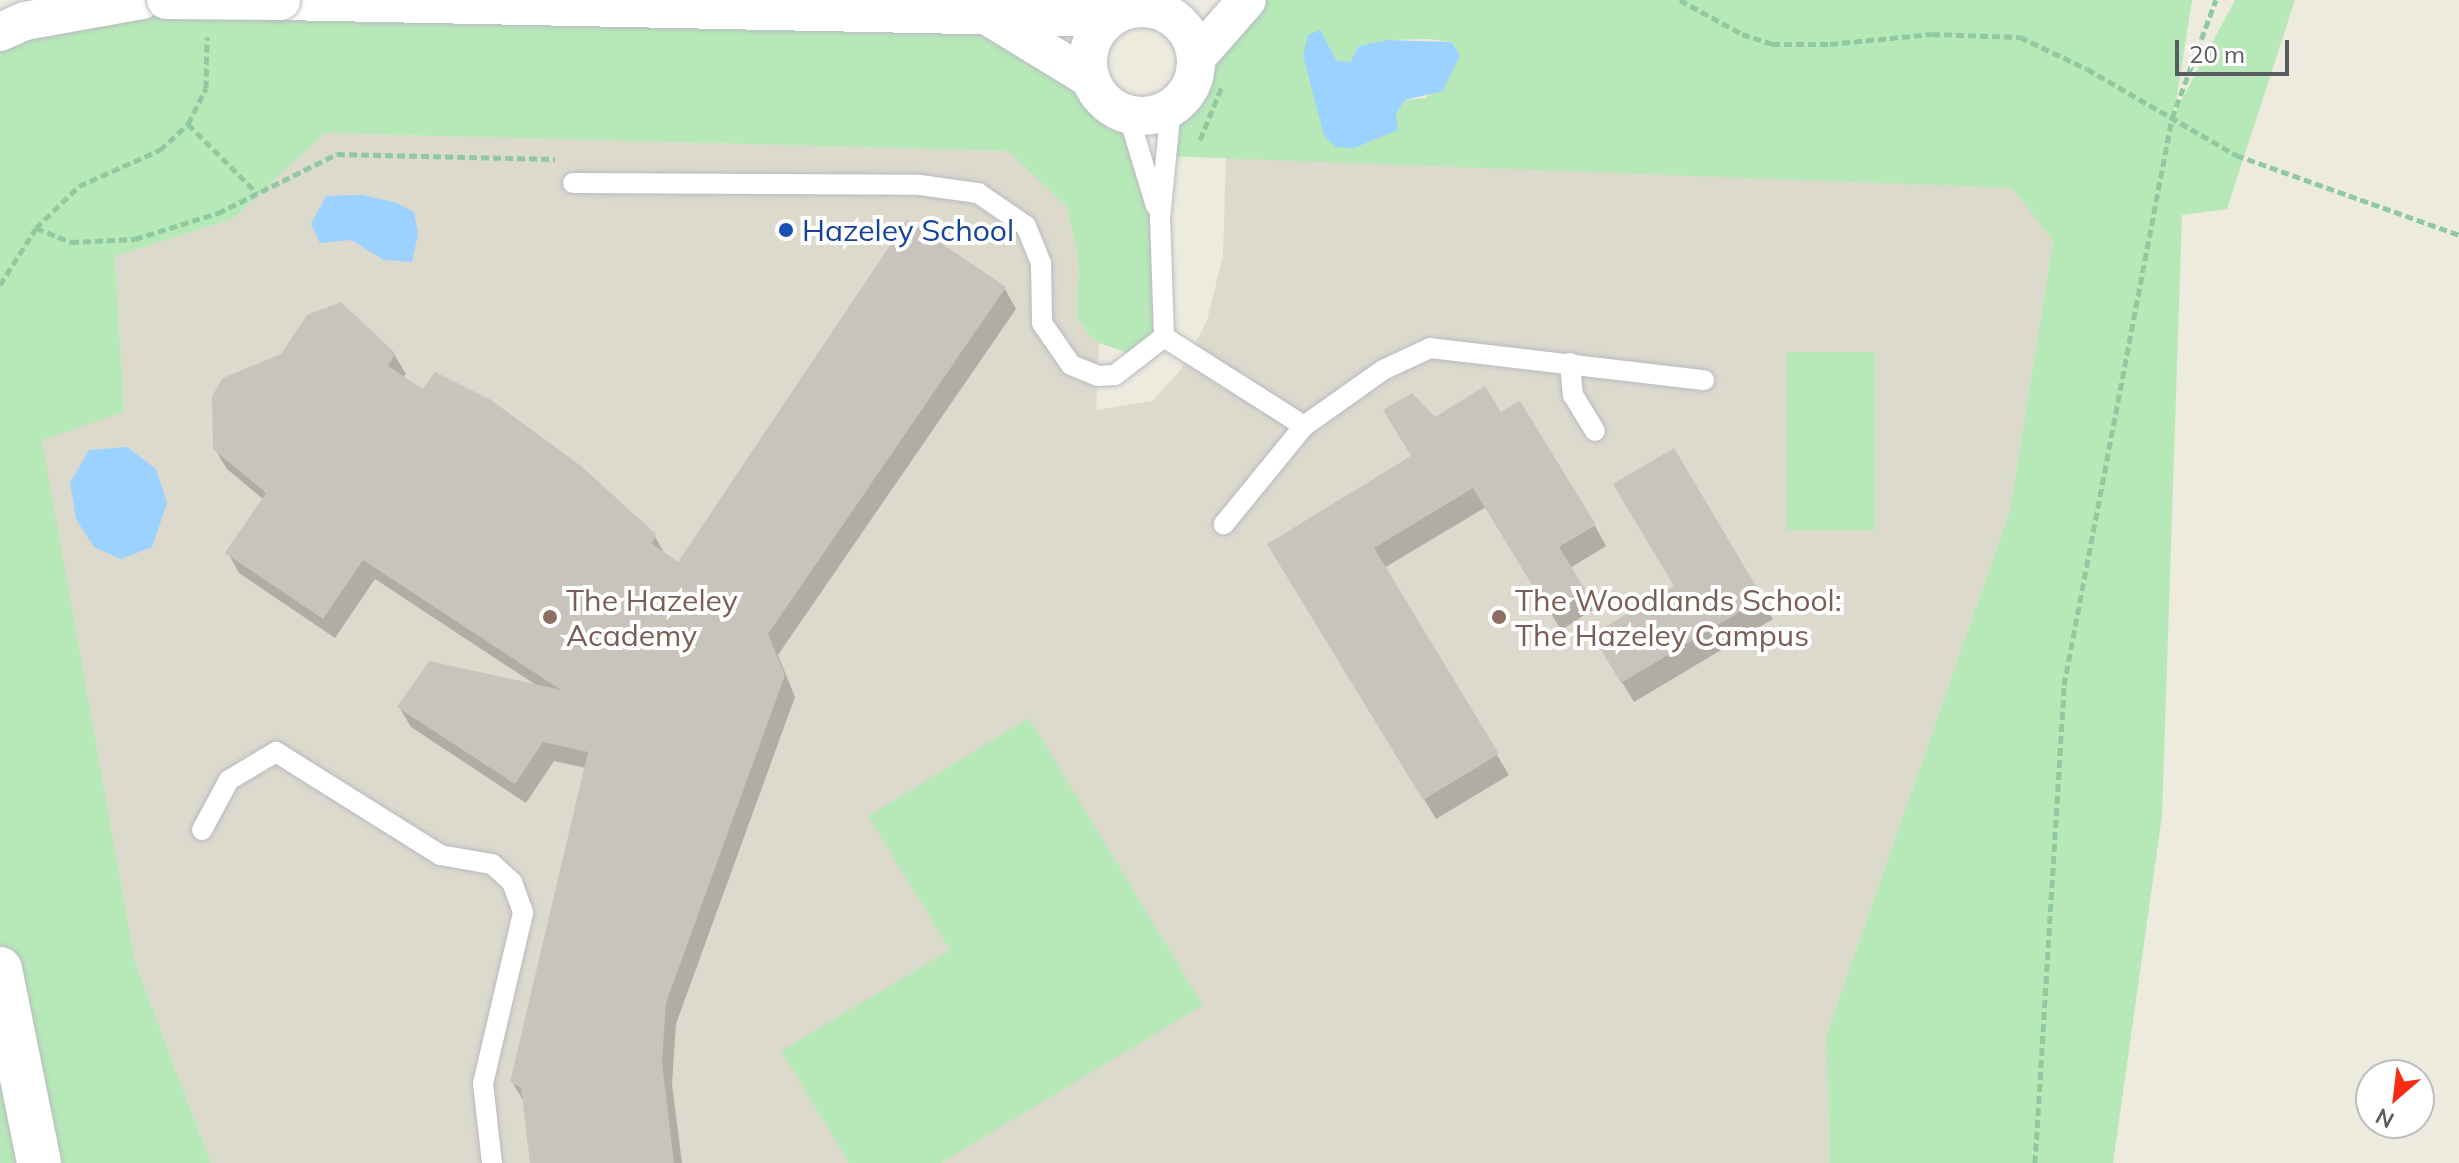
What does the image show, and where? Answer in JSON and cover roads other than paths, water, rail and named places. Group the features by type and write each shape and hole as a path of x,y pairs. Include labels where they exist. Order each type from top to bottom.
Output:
{"street":[{"path":"0,32 25,21 142,0"},
{"path":"166,0 1110,18 1126,10 1172,6 1186,30 1196,58 1191,86 1171,108 1158,114 1128,114 1105,101 1091,79 990,17"},
{"path":"1196,58 1247,0"},
{"path":"1091,79 1090,46 1110,18"},
{"path":"0,969 39,1163"},
{"path":"10,1014 15,1163"}],"lane":[{"path":"1164,337 1160,218 1171,108"},
{"path":"1128,114 1160,218"},
{"path":"573,183 920,185 978,193 1026,226 1041,263 1042,323 1071,365 1098,376 1115,375 1164,337"},
{"path":"1164,337 1304,426"},
{"path":"1224,524 1304,426 1383,370 1430,348 1704,380"},
{"path":"1570,363 1573,395 1595,431"},
{"path":"202,830 229,780 276,752 440,855 492,864 512,882 523,913 483,1083 492,1163"}],"water":[{"path":"1320,30 1337,61 1350,62 1359,46 1387,40 1451,42 1460,55 1443,91 1405,100 1396,114 1398,130 1354,148 1336,147 1324,136 1303,55 1308,35"},
{"path":"362,195 394,202 414,212 418,234 412,262 384,260 351,240 320,243 311,224 326,196"},
{"path":"127,447 156,469 167,503 152,547 121,559 94,547 76,519 70,483 89,450"}],"place":[{"name":"Hazeley School","path":"786,230"},
{"name":"The Hazeley Academy","path":"550,617"},
{"name":"The Woodlands School: The Hazeley Campus","path":"1499,617"}]}
